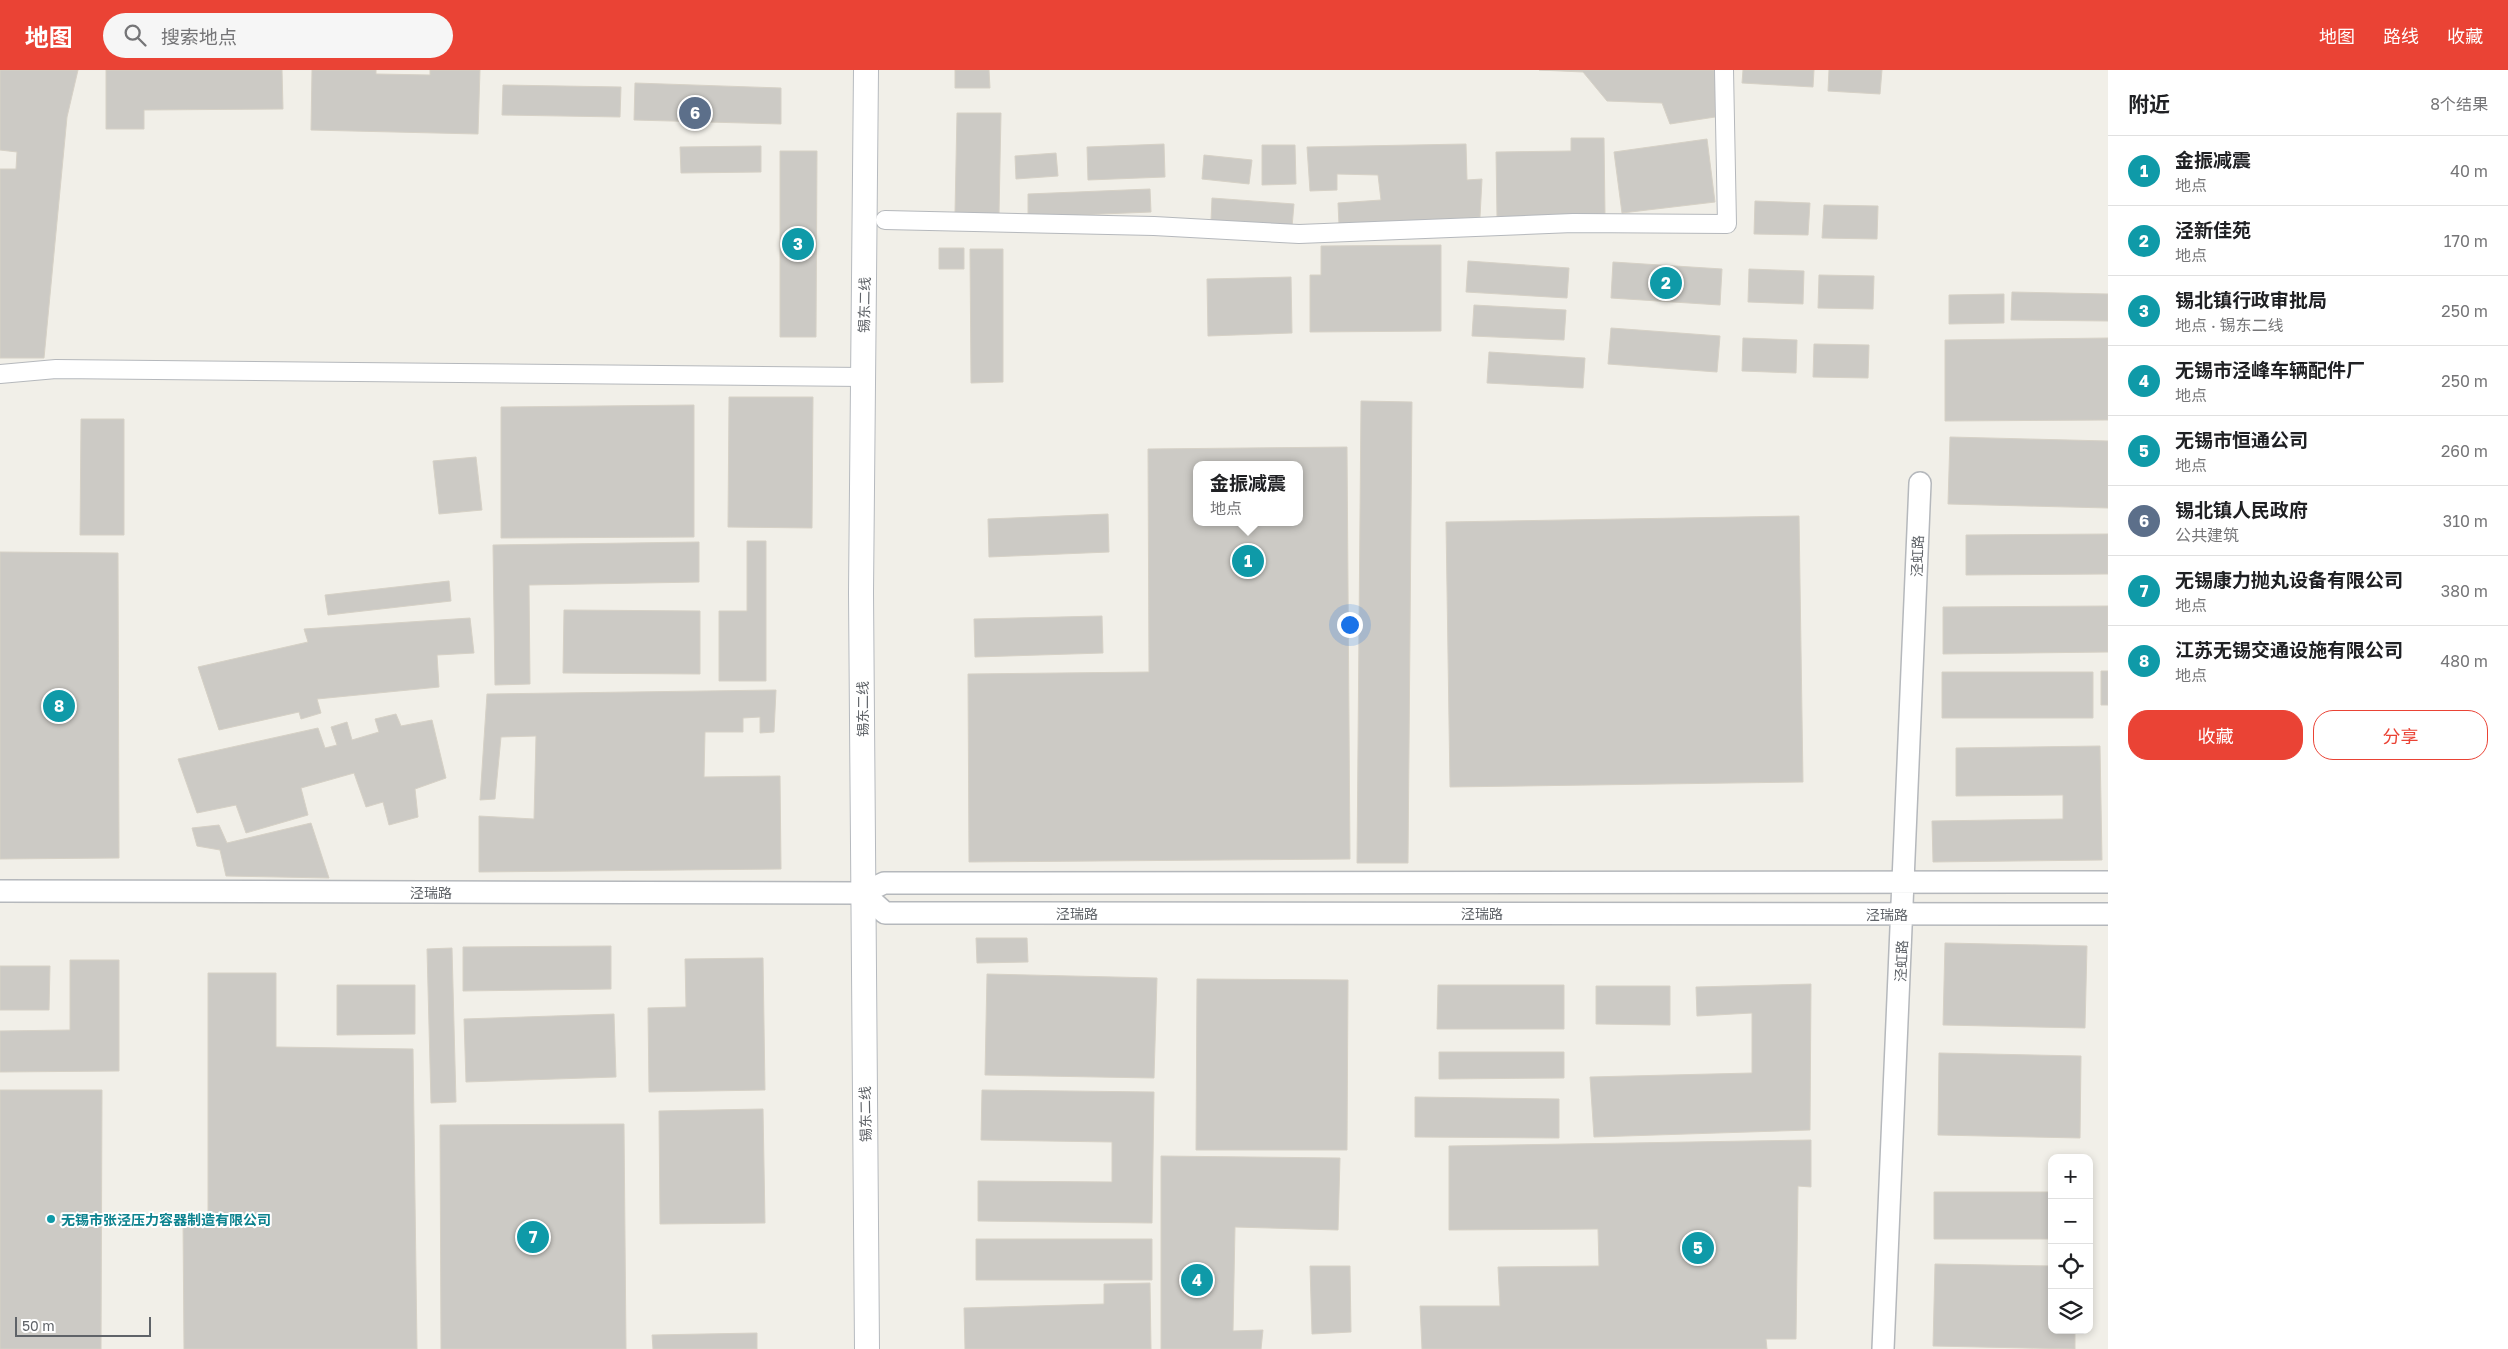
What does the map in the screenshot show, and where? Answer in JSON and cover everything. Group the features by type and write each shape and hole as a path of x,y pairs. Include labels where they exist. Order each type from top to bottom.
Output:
{"main road":[{"name":"锡东二线","path":"866,70 861,592 867,1349"}],"street":[{"path":"885,220 1154,226 1299,234 1573,223 1727,224 1724,70"},
{"path":"0,374 56,369 863,377"},
{"name":"泾虹路","path":"1883,1349 1920,483"},
{"name":"泾瑞路","path":"0,891 863,893 884,883 2108,882"},
{"name":"泾瑞路","path":"863,893 885,913 2108,914"}],"building":[{"path":"0,70 78,70 67,117 44,358 0,358 0,169 16,169 17,152 0,150"},
{"path":"106,70 282,70 283,109 144,110 144,129 106,129"},
{"path":"312,70 376,70 376,74 430,75 430,70 480,70 478,134 311,130"},
{"path":"955,70 989,70 990,88 955,88"},
{"path":"1539,70 1715,70 1715,117 1670,124 1662,103 1607,101 1583,72"},
{"path":"1743,70 1814,70 1813,87 1742,83"},
{"path":"1829,70 1882,70 1880,94 1828,91"},
{"path":"635,83 781,88 781,124 634,120"},
{"path":"503,85 621,87 620,117 502,115"},
{"path":"957,113 1001,113 999,214 955,213"},
{"path":"1571,138 1604,138 1605,215 1497,217 1496,152 1571,151"},
{"path":"1707,139 1715,202 1622,213 1614,152"},
{"path":"1164,144 1165,177 1088,180 1087,147"},
{"path":"1466,144 1467,180 1482,179 1480,217 1339,225 1338,203 1381,200 1378,175 1337,174 1337,190 1310,191 1307,147"},
{"path":"1262,145 1295,145 1296,184 1262,185"},
{"path":"761,146 761,172 681,173 680,147"},
{"path":"780,151 817,151 816,337 780,337"},
{"path":"1056,153 1058,176 1016,179 1015,156"},
{"path":"1204,155 1252,160 1249,184 1202,179"},
{"path":"1150,189 1151,212 1028,217 1028,194"},
{"path":"1212,198 1294,204 1292,227 1211,221"},
{"path":"1755,201 1810,203 1808,235 1754,234"},
{"path":"1824,205 1878,206 1877,239 1822,238"},
{"path":"1441,245 1441,331 1310,332 1310,275 1321,275 1321,246"},
{"path":"939,248 964,248 964,269 939,269"},
{"path":"970,249 1003,249 1003,382 971,383"},
{"path":"1468,261 1569,268 1567,298 1466,292"},
{"path":"1613,262 1722,269 1720,305 1611,298"},
{"path":"1749,269 1804,271 1803,304 1748,302"},
{"path":"1819,275 1874,276 1873,309 1818,308"},
{"path":"1291,277 1292,333 1208,336 1207,279"},
{"path":"2012,292 2108,294 2108,321 2011,320"},
{"path":"2004,294 2004,323 1949,324 1949,295"},
{"path":"1474,305 1566,310 1564,340 1472,336"},
{"path":"1611,328 1720,336 1717,372 1608,364"},
{"path":"1743,338 1797,340 1796,373 1742,371"},
{"path":"2108,338 2108,420 1945,421 1945,340"},
{"path":"1814,344 1869,345 1868,378 1813,377"},
{"path":"1489,352 1585,358 1583,388 1487,383"},
{"path":"729,397 813,397 812,528 728,527"},
{"path":"1361,401 1412,402 1408,863 1357,863"},
{"path":"694,405 694,537 501,538 501,407"},
{"path":"81,419 124,419 124,535 80,535"},
{"path":"1950,437 2108,441 2108,508 1948,504"},
{"path":"1347,447 1350,859 969,862 968,674 1149,672 1148,449"},
{"path":"476,457 482,510 439,514 433,461"},
{"path":"1108,514 1109,552 989,557 988,519"},
{"path":"1799,516 1803,782 1450,787 1446,522"},
{"path":"2108,534 2108,574 1966,575 1966,535"},
{"path":"747,541 766,541 766,681 719,681 719,611 747,611"},
{"path":"699,542 699,582 529,585 530,684 495,685 493,545"},
{"path":"0,552 118,553 119,858 0,859"},
{"path":"449,581 451,601 328,615 325,595"},
{"path":"2108,606 2108,652 1943,654 1943,607"},
{"path":"564,610 700,611 700,674 563,673"},
{"path":"1102,616 1103,653 975,657 974,619"},
{"path":"470,618 474,653 437,655 439,687 317,699 321,713 301,719 299,712 219,730 198,667 308,642 304,629"},
{"path":"2101,671 2108,671 2108,705 2101,705"},
{"path":"1942,672 2093,672 2093,718 1942,718"},
{"path":"776,690 774,732 760,733 760,717 743,718 743,732 705,732 704,777 780,776 781,869 479,872 479,816 534,819 536,736 501,737 495,799 480,800 487,694"},
{"path":"396,714 401,726 432,720 446,778 415,789 418,817 389,825 383,802 366,807 354,773 301,788 308,815 246,833 236,805 197,813 178,759 318,728 325,748 337,745 331,727 347,722 352,740 379,732 375,719"},
{"path":"2100,746 2102,860 1933,862 1932,821 2063,819 2063,795 1956,796 1956,748"},
{"path":"311,823 329,878 226,876 220,850 197,846 192,828 219,825 227,843"},
{"path":"976,938 1027,938 1028,962 977,963"},
{"path":"1945,943 2087,946 2085,1028 1943,1025"},
{"path":"611,946 611,989 463,991 463,947"},
{"path":"452,948 456,1102 431,1103 427,949"},
{"path":"763,958 765,1090 649,1092 648,1008 686,1007 685,959"},
{"path":"70,960 119,960 119,1071 0,1072 0,1031 70,1030"},
{"path":"0,966 50,966 49,1010 0,1010"},
{"path":"208,973 276,973 276,1047 413,1049 417,1349 184,1349 183,1218 208,1217"},
{"path":"987,974 1157,978 1154,1078 985,1075"},
{"path":"1197,979 1348,980 1347,1150 1196,1150"},
{"path":"1811,984 1810,1130 1594,1137 1590,1077 1752,1073 1752,1013 1697,1016 1696,987"},
{"path":"337,985 415,985 415,1034 337,1035"},
{"path":"1438,985 1564,985 1564,1029 1437,1029"},
{"path":"1596,986 1670,986 1670,1025 1596,1024"},
{"path":"614,1014 616,1077 466,1082 464,1019"},
{"path":"1439,1052 1564,1052 1564,1078 1439,1079"},
{"path":"1939,1053 2081,1056 2080,1138 1938,1135"},
{"name":"无锡市张泾压力容器制造有限公司","path":"0,1090 102,1090 101,1349 0,1349"},
{"path":"982,1090 1154,1092 1152,1223 978,1221 978,1181 1112,1182 1112,1142 981,1140"},
{"path":"1415,1097 1559,1099 1559,1138 1415,1137"},
{"path":"763,1109 765,1223 660,1224 659,1111"},
{"path":"624,1124 626,1349 441,1349 440,1125"},
{"path":"1811,1140 1811,1187 1798,1186 1796,1339 1766,1339 1767,1349 1422,1349 1420,1306 1500,1306 1498,1267 1599,1266 1598,1229 1449,1230 1449,1146"},
{"path":"1161,1156 1340,1158 1338,1230 1235,1227 1233,1331 1263,1330 1261,1349 1161,1349"},
{"path":"1934,1192 2048,1192 2048,1239 1934,1239"},
{"path":"976,1239 1152,1239 1152,1280 976,1280"},
{"path":"1935,1264 2048,1266 2048,1334 2075,1334 2075,1349 1933,1346"},
{"path":"1310,1266 1350,1266 1351,1332 1312,1334"},
{"path":"1150,1283 1151,1349 965,1349 964,1308 1104,1304 1104,1284"},
{"path":"757,1333 757,1349 653,1349 652,1335"}],"place":[{"name":"锡北镇人民政府","path":"695,113"},
{"name":"锡北镇行政审批局","path":"798,244"},
{"name":"泾新佳苑","path":"1666,283"},
{"name":"金振减震","path":"1248,561"},
{"name":"江苏无锡交通设施有限公司","path":"59,706"},
{"name":"无锡市张泾压力容器制造有限公司","path":"51,1219"},
{"name":"无锡康力抛丸设备有限公司","path":"533,1237"},
{"name":"无锡市恒通公司","path":"1698,1248"},
{"name":"无锡市泾峰车辆配件厂","path":"1197,1280"}]}
